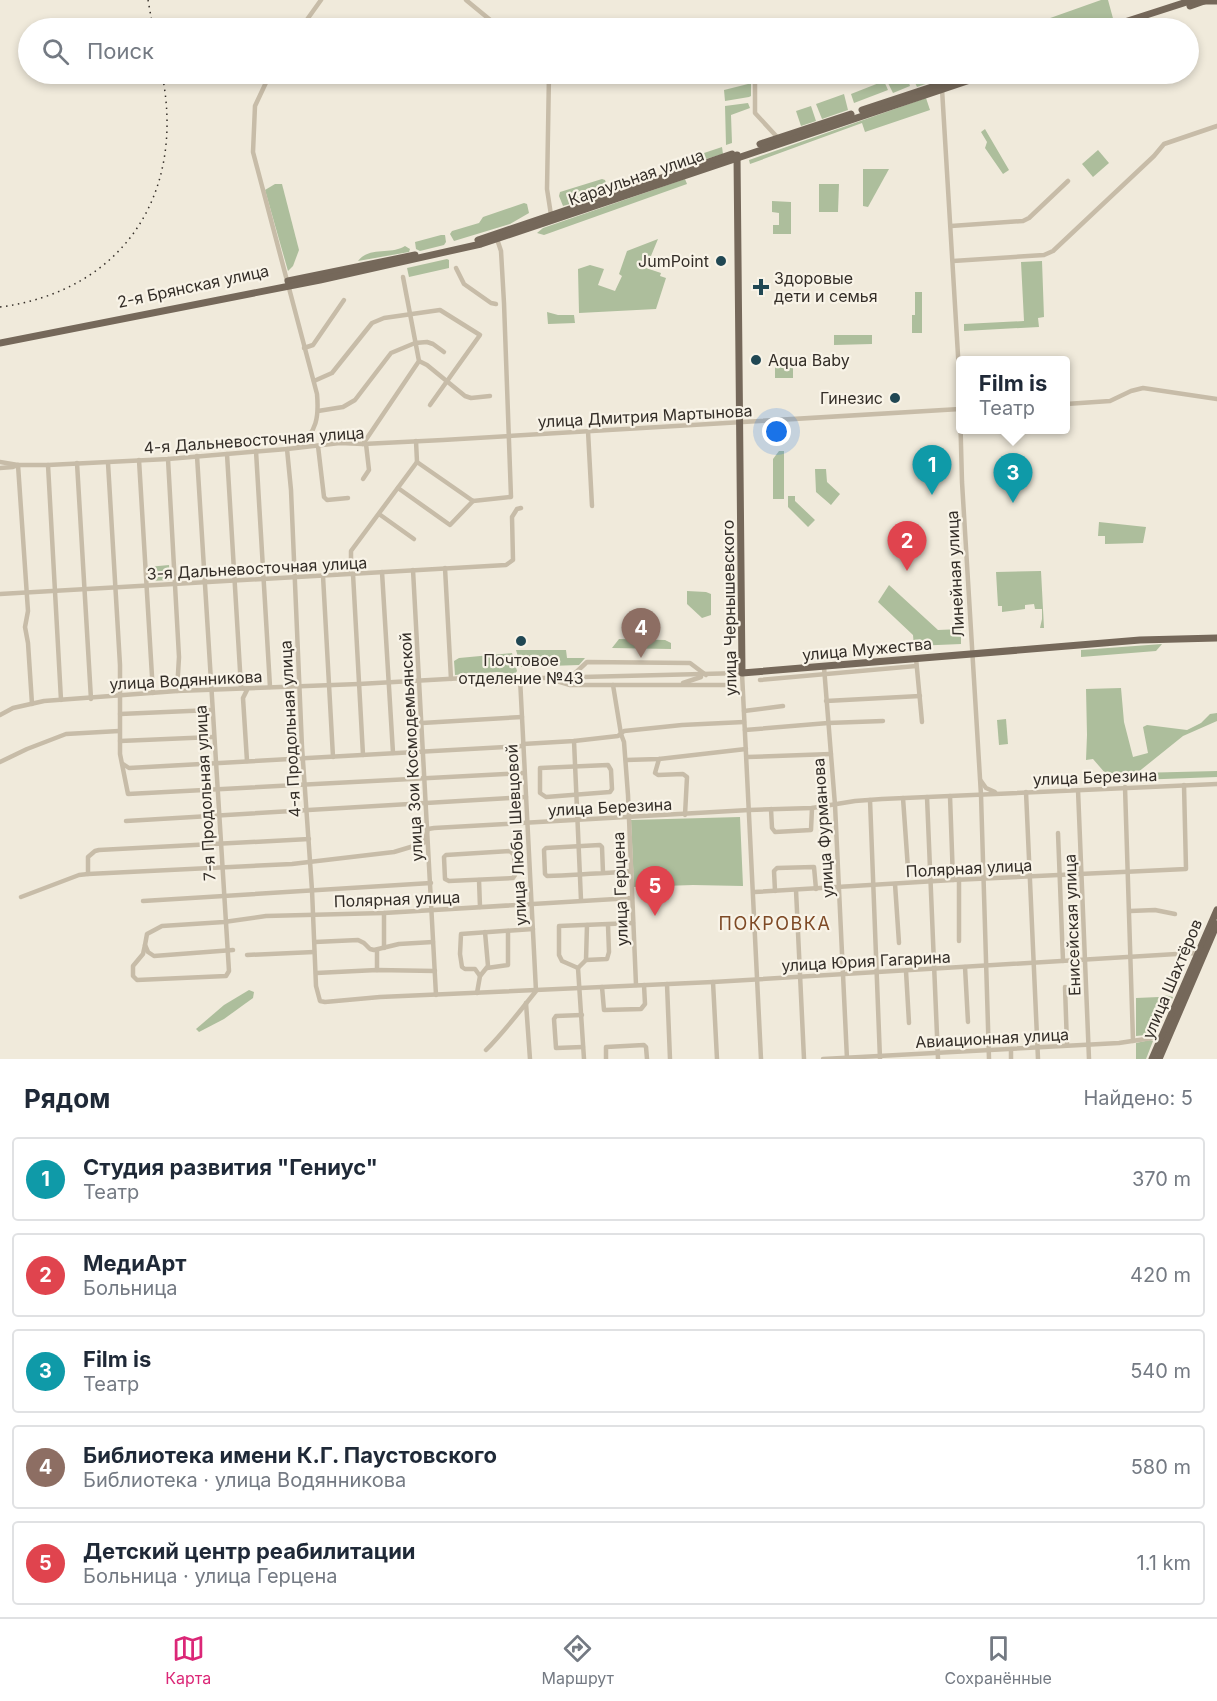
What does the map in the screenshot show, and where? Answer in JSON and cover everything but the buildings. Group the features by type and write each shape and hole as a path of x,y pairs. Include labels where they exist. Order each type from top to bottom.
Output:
{"main road":[{"path":"1166,9 1171,0"},
{"path":"1138,18 1193,0"},
{"path":"1151,18 1205,1 1217,1"},
{"name":"Караульная улица","path":"287,283 480,239 947,84"},
{"name":"Караульная улица","path":"287,283 453,251 497,239 778,138 950,84"},
{"name":"улица Чернышевского","path":"737,154 742,674"},
{"name":"2-я Брянская улица","path":"0,341 287,283"},
{"name":"улица Мужества","path":"742,674 824,670 916,662 972,654 1140,640 1217,638"},
{"name":"улица Шахтёров","path":"1152,1059 1217,910"},
{"name":"улица Шахтёров","path":"1159,1059 1217,924"}],"street":[{"path":"308,18 321,0"},
{"path":"466,0 488,18"},
{"name":"2-я Брянская улица","path":"265,84 255,106 253,152 287,283"},
{"path":"549,84 547,189 551,215"},
{"path":"755,84 755,113 778,138"},
{"name":"Линейная улица","path":"942,86 957,356"},
{"path":"953,261 1044,255 1053,251 1164,144 1217,126"},
{"path":"951,226 1023,221 1068,182"},
{"path":"398,488 450,525 473,501 511,497 501,251 497,239"},
{"path":"456,268 464,284 491,303 496,304"},
{"path":"363,479 369,470 364,444 419,362 404,277"},
{"path":"287,283 314,381 318,411 310,436 296,448"},
{"path":"304,348 313,345 344,300"},
{"path":"314,381 332,373 372,322 434,310 443,311 480,335 430,405"},
{"path":"318,411 350,404 391,353 415,343 433,344 444,352"},
{"path":"419,362 427,365 465,396 471,398 490,396"},
{"path":"1070,404 1110,401 1143,388 1217,399"},
{"name":"улица Дмитрия Мартынова","path":"510,435 956,409"},
{"path":"588,431 591,506"},
{"name":"Линейная улица","path":"961,434 981,795 989,1059"},
{"name":"4-я Дальневосточная улица","path":"0,468 13,468 18,465 168,459 340,443 364,444 510,435"},
{"path":"363,755 351,551 417,462 416,441"},
{"path":"318,446 324,497 327,500 348,498"},
{"name":"4-я Продольная улица","path":"287,449 316,973 318,998 325,1002"},
{"path":"256,452 270,687"},
{"path":"227,454 241,687 247,690 243,698 247,761"},
{"name":"7-я Продольная улица","path":"144,945 143,954 133,966 133,976 137,980 225,976 229,969 224,922 223,869 221,867 197,456"},
{"path":"168,459 179,657 177,691"},
{"path":"139,460 153,693"},
{"path":"0,462 18,465 28,611 24,627 28,643 32,704"},
{"path":"417,462 473,501"},
{"path":"77,463 90,699"},
{"path":"108,463 116,588 120,754 128,794 524,773"},
{"path":"48,465 61,700"},
{"name":"3-я Дальневосточная улица","path":"0,594 506,565 513,560 512,517 519,509"},
{"path":"379,514 414,539"},
{"path":"445,568 451,679"},
{"name":"улица Зои Космодемьянской","path":"413,570 436,995"},
{"path":"382,572 393,753"},
{"path":"323,576 333,756"},
{"path":"570,677 587,662 690,663 706,675"},
{"path":"916,662 922,722"},
{"path":"760,680 824,670"},
{"name":"улица Фурманова","path":"824,670 835,805 847,1058"},
{"name":"улица Мужества","path":"520,678 742,674"},
{"name":"улица Чернышевского","path":"742,674 761,1059"},
{"path":"676,684 706,675"},
{"name":"улица Водянникова","path":"0,715 13,708 32,704 120,695 500,676 520,678"},
{"name":"улица Любы Шевцовой","path":"520,678 536,991"},
{"path":"548,678 570,685 729,685"},
{"name":"улица Герцена","path":"613,685 626,760 636,985"},
{"path":"826,701 920,696"},
{"path":"744,711 783,706"},
{"path":"120,714 212,710"},
{"path":"422,723 522,717"},
{"path":"746,730 883,721"},
{"path":"123,764 129,768 424,752 574,741 621,734 624,731 744,722"},
{"path":"0,762 27,748 66,734 119,731"},
{"path":"120,741 213,737"},
{"path":"574,741 581,900"},
{"path":"626,760 659,759 746,749"},
{"path":"747,757 831,754"},
{"path":"659,759 655,773 658,775 683,774 687,777 685,815"},
{"path":"575,766 610,766 612,789 610,792 576,793 542,796 538,770 575,766"},
{"path":"980,779 987,788 999,793"},
{"name":"улица Березина","path":"428,829 812,808 855,801 903,798 1217,784"},
{"name":"Полярная улица","path":"754,892 956,879 1186,869 1184,785"},
{"path":"1125,787 1133,1041"},
{"name":"Енисейская улица","path":"1078,790 1089,1059"},
{"path":"1026,792 1038,1059"},
{"path":"950,796 959,940"},
{"path":"126,821 526,797"},
{"path":"927,797 938,1059"},
{"path":"903,798 908,869"},
{"path":"870,800 880,1057"},
{"path":"771,809 772,828 775,832 811,830 812,808"},
{"path":"21,897 88,874 223,869 310,862 409,849 424,843 428,829"},
{"path":"1058,833 1063,961"},
{"path":"88,874 87,860 94,851 309,839"},
{"path":"603,873 600,845 544,849 547,876 581,875 632,871"},
{"path":"477,852 513,852 515,875 513,878 479,880 446,881 445,856 477,852"},
{"path":"775,891 774,871 777,868 814,867 816,889"},
{"path":"479,880 480,907"},
{"path":"143,901 431,883"},
{"path":"895,884 899,943"},
{"path":"796,890 804,1059"},
{"name":"Полярная улица","path":"144,945 148,933 162,926 224,922 266,916 384,913 632,898"},
{"path":"1130,911 1155,910 1175,914"},
{"path":"384,913 384,948"},
{"path":"578,968 563,962 560,957 558,928 560,926 633,922"},
{"path":"586,925 586,960"},
{"path":"578,968 586,960 607,959 608,925"},
{"path":"480,976 475,969 462,967 460,937 464,933 533,929"},
{"path":"477,993 480,976 487,968 508,965 508,931"},
{"path":"485,932 487,968"},
{"path":"315,942 358,940 370,949 377,950 399,944 434,942"},
{"path":"144,945 154,956 233,950"},
{"path":"377,950 378,970"},
{"path":"248,955 315,952"},
{"name":"улица Юрия Гагарина","path":"325,1002 757,980 1192,953 1197,956"},
{"path":"965,967 968,1022"},
{"path":"578,968 584,1059"},
{"path":"316,973 378,970 435,971"},
{"path":"906,971 909,1023"},
{"path":"713,982 717,1059"},
{"path":"667,984 670,1059"},
{"path":"602,987 604,1010 641,1009 645,1004 644,985"},
{"path":"1065,987 1067,1046"},
{"path":"486,1050 506,1030 536,991"},
{"path":"526,1003 530,1059"},
{"path":"582,1015 556,1016 554,1019 556,1048 583,1047"},
{"name":"Авиационная улица","path":"823,1059 912,1057 938,1052 1088,1045 1152,1038 1161,1041"},
{"path":"606,1059 606,1047 644,1045 647,1059"},
{"path":"1011,1049 1011,1059"},
{"path":"960,1051 960,1059"}],"green space":[{"path":"1101,0 1108,0 1113,18 1050,18"},
{"path":"751,84 751,96 725,101 724,90"},
{"path":"876,84 885,84 888,90 854,103 851,94"},
{"path":"888,84 909,84 910,86 893,93"},
{"path":"844,94 848,110 822,119 816,104"},
{"path":"926,98 930,110 865,132 862,123 750,164 749,160"},
{"path":"748,103 750,108 731,115 732,143 726,145 725,106"},
{"path":"811,106 816,121 801,126 796,111"},
{"path":"985,129 1009,170 1003,174 985,148 987,142 981,132"},
{"path":"722,147 723,154 685,165 683,160"},
{"path":"1098,150 1109,163 1093,177 1082,164"},
{"path":"863,169 889,169 868,207 863,206"},
{"path":"685,179 687,184 544,235 537,233 543,228"},
{"path":"605,180 607,193 563,206 559,196 560,192"},
{"path":"275,184 282,184 299,250 293,266 288,271 265,190"},
{"path":"819,184 839,184 838,212 819,212"},
{"path":"772,201 791,202 791,234 773,234 773,225 779,225 779,213 772,212"},
{"path":"524,203 527,204 529,213 510,224 454,241 450,234 452,231 479,223 483,217"},
{"path":"445,235 444,245 420,251 416,249 415,242"},
{"path":"658,239 646,268 661,273 660,276 666,278 656,309 579,313 578,269 590,265 604,269 598,285 615,291 622,276 619,274 627,251"},
{"path":"405,246 410,249 409,252 358,261 363,256 374,252 400,249"},
{"path":"447,259 449,268 409,277 407,268"},
{"path":"1042,261 1044,317 1038,318 1039,327 964,331 964,324 1024,321 1021,262"},
{"path":"915,292 922,292 922,333 912,333"},
{"path":"547,312 574,315 575,323 548,324"},
{"path":"834,335 872,335 872,344 834,345"},
{"path":"775,358 793,358 793,378 775,378"},
{"path":"779,451 784,451 784,499 773,499 773,459"},
{"path":"815,469 826,469 827,482 840,494 831,505 816,492"},
{"path":"788,496 795,496 795,501 815,520 808,527 788,507"},
{"path":"1099,522 1146,527 1143,543 1105,544 1105,536 1098,536"},
{"path":"906,528 919,528 919,547 907,547"},
{"path":"169,565 170,580 152,581 148,567"},
{"path":"1041,571 1044,628 1040,628 1042,609 1035,609 1034,604 1025,605 1025,609 1002,612 1002,606 998,606 996,572"},
{"path":"889,585 938,630 961,629 961,644 914,646 913,635 878,602"},
{"path":"687,591 711,594 711,615 702,618 687,604"},
{"path":"619,639 665,640 671,643 671,649 612,648"},
{"path":"1162,644 1156,651 1081,657 1081,650"},
{"path":"516,650 566,650 567,658 585,658 579,665 521,667"},
{"path":"512,653 517,671 515,674 497,672 455,675 454,661 459,658"},
{"path":"1121,688 1124,722 1133,757 1148,753 1143,727 1147,725 1187,730 1201,723 1210,714 1217,713 1217,721 1183,736 1137,773 1217,771 1217,777 1137,780 1136,774 1134,781 1112,781 1093,759 1086,760 1086,689"},
{"path":"1006,719 1008,744 999,745 997,720"},
{"path":"740,817 743,886 634,887 631,820"},
{"path":"249,990 254,992 253,998 224,1019 199,1032 196,1029 224,1005"},
{"path":"1165,995 1173,997 1156,1034 1136,1036 1136,998"},
{"path":"1153,1041 1146,1059 1136,1059 1136,1043"}],"railway":[{"path":"148,0 151,18"},
{"path":"0,307 43,297 81,281 112,258 136,229 154,196 164,159 167,118 163,84"}],"place":[{"name":"JumPoint","path":"721,261"},
{"name":"Здоровые дети и семья","path":"761,287"},
{"name":"Aqua Baby","path":"756,360"},
{"name":"Гинезис","path":"895,398"},
{"name":"Студия развития \"Гениус\"","path":"932,495"},
{"name":"Film is","path":"1013,503"},
{"name":"МедиАрт","path":"907,571"},
{"name":"Почтовое отделение №43","path":"521,641"},
{"name":"Библиотека имени К.Г. Паустовского","path":"641,658"},
{"name":"Детский центр реабилитации","path":"655,916"}],"district":[{"name":"ПОКРОВКА","path":"775,923"}]}
